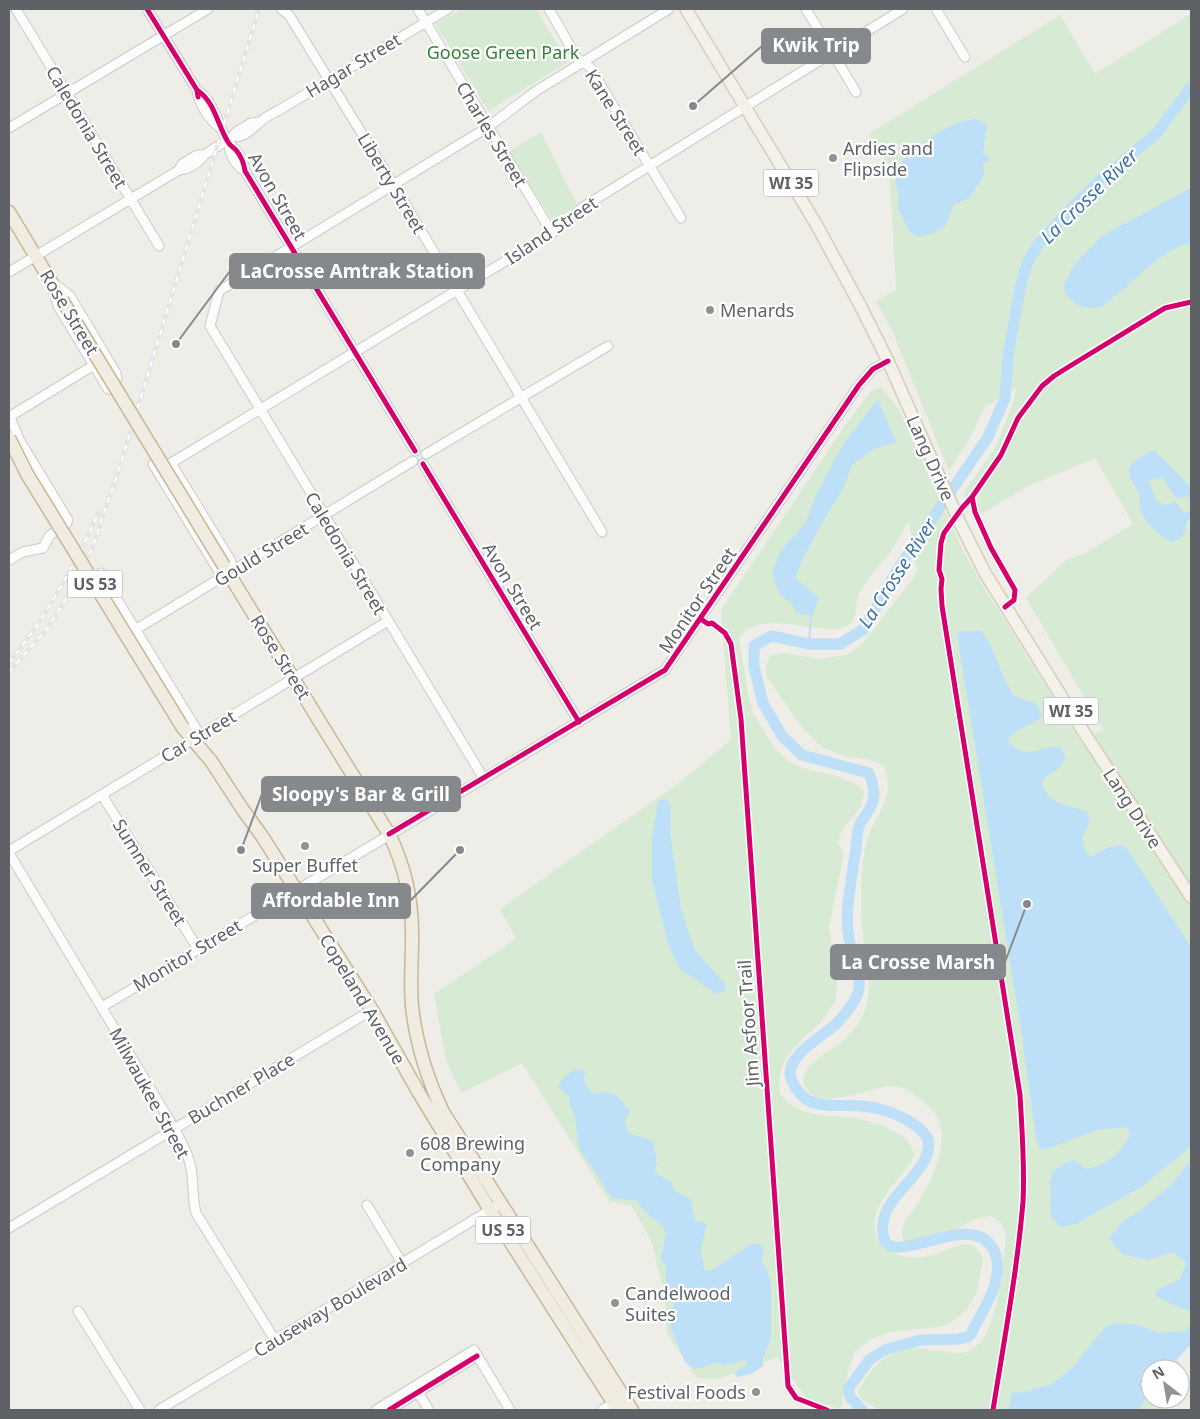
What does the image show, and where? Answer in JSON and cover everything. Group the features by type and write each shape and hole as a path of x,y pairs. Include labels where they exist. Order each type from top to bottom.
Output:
{"highway":[{"name":"Rose Street","path":"9,212 389,834 398,852 409,892 412,931 412,1005 416,1036 431,1085 443,1112 459,1135"},
{"name":"Copeland Avenue","path":"9,438 27,474 183,728 196,738 262,836 372,1010 419,1093 632,1410"},
{"name":"Copeland Avenue","path":"459,1135 495,1207 616,1407"},
{"path":"580,1349 587,1354 604,1379 613,1381"}],"main road":[{"name":"Lang Drive","path":"686,9 816,224 860,304 888,361 959,521 985,573 1076,720 1191,897"}],"street":[{"name":"Caledonia Street","path":"16,9 159,246"},
{"name":"Avon Street","path":"148,9 197,90 202,106 212,121 230,141 230,153 239,168 245,171 416,451"},
{"path":"9,128 208,9"},
{"name":"Charles Street","path":"418,9 552,233"},
{"name":"Hagar Street","path":"9,272 179,170 186,170 201,160 204,155 239,138 254,128 259,122 448,9"},
{"name":"Kane Street","path":"548,9 577,58 590,67 681,218"},
{"path":"291,247 488,127 536,91 668,9"},
{"path":"806,9 856,92"},
{"name":"Island Street","path":"226,570 231,560 171,464 552,233 583,207 903,9"},
{"path":"936,9 965,57"},
{"name":"Liberty Street","path":"286,11 522,396 602,532"},
{"name":"Caledonia Street","path":"291,247 219,291 210,326 484,779"},
{"path":"50,280 70,296 116,373 117,379 112,390 108,389 58,306 50,280"},
{"path":"426,454 608,346"},
{"name":"Monitor Street","path":"102,1007 665,670 859,385 873,369 888,361"},
{"path":"9,560 23,552 43,548 50,535 65,526 68,520 20,441 9,416 94,365"},
{"path":"420,450 426,454 423,464 417,464 413,461 412,454 416,451 420,450"},
{"name":"Gould Street","path":"135,630 226,570 324,516 413,461"},
{"path":"153,464 218,570 226,570"},
{"name":"Avon Street","path":"423,464 579,722"},
{"path":"101,573 196,738"},
{"name":"Car Street","path":"9,852 388,621"},
{"name":"Sumner Street","path":"102,795 198,949"},
{"name":"Milwaukee Street","path":"9,852 174,1128 192,1170 193,1198 196,1213 275,1340"},
{"name":"Buchner Place","path":"9,1228 372,1010"},
{"path":"367,1205 402,1263"},
{"name":"Causeway Boulevard","path":"159,1410 495,1207"},
{"path":"78,1311 140,1410"},
{"path":"376,1410 416,1389 476,1353 510,1410"},
{"path":"389,1410 416,1389"},
{"path":"416,1389 429,1410"},
{"path":"602,1410 616,1407"}],"green space":[{"name":"Goose Green Park","path":"462,9 536,9 568,62 488,111 436,24"},
{"path":"1191,14 1191,1344 1177,1359 1140,1359 1140,1409 1163,1410 880,1410 862,1400 858,1392 873,1369 894,1353 902,1350 922,1348 962,1353 969,1351 979,1344 987,1332 998,1299 1006,1234 1001,1223 992,1216 972,1220 938,1237 908,1243 903,1240 902,1229 904,1224 920,1200 932,1176 941,1149 939,1123 933,1111 913,1093 896,1086 844,1097 818,1099 807,1090 804,1081 805,1073 810,1066 854,1030 868,1000 869,981 862,919 862,868 867,841 886,800 888,785 883,765 868,759 848,757 823,748 804,730 766,676 766,665 771,655 784,653 818,659 847,655 863,643 917,571 909,521 891,551 862,588 854,619 847,626 829,629 772,623 758,625 747,630 739,639 753,713 776,750 789,762 808,770 834,775 860,786 864,792 861,807 843,828 838,843 844,854 829,927 837,982 836,1000 820,1023 789,1054 782,1066 779,1082 780,1095 802,1111 818,1115 857,1118 884,1126 907,1139 915,1155 881,1202 876,1213 876,1235 881,1245 887,1250 909,1258 929,1256 962,1244 975,1246 983,1258 977,1292 966,1311 946,1326 890,1332 871,1339 855,1351 847,1374 841,1409 806,1398 778,1357 718,1379 697,1378 667,1334 665,1298 652,1243 632,1206 609,1201 522,1063 461,1093 446,1060 434,994 516,939 500,909 676,785 731,740 721,610 842,430 870,392 881,387 899,410 963,551 978,578 1081,742 1103,729 1026,598 1066,560 1086,553 1133,524 1095,458 1026,487 976,517 963,493 994,450 1013,404 1016,388 985,407 970,438 949,471 892,330 876,302 896,289 889,167 869,134 1060,15 1095,74"},
{"path":"541,132 577,205 554,222 508,152"}],"water":[{"path":"976,119 987,124 983,153 991,160 983,163 984,174 970,198 954,204 949,219 940,230 920,237 910,232 897,207 896,176 898,169 912,152 931,137 959,122"},
{"path":"1191,188 1191,243 1160,258 1104,305 1092,308 1083,307 1065,294 1064,284 1075,264 1102,236"},
{"path":"878,399 896,442 874,449 852,465 843,489 804,556 795,578 819,598 812,616 797,613 791,603 779,593 772,574 780,552 806,522 816,495 842,446"},
{"path":"1154,450 1189,485 1191,491 1191,503 1187,496 1176,498 1162,477 1148,481 1157,501 1164,505 1176,502 1184,513 1191,511 1191,516 1186,523 1186,530 1179,539 1170,542 1148,524 1142,514 1139,493 1129,473 1135,461"},
{"path":"962,631 982,631 990,644 1013,695 1036,703 1042,716 1008,739 1016,748 1027,752 1060,747 1066,758 1057,769 1042,780 1043,787 1051,798 1058,802 1086,811 1090,820 1082,840 1087,855 1092,856 1110,847 1122,845 1127,849 1191,947 1191,1146 1141,1187 1076,1224 1060,1227 1051,1216 1050,1183 1053,1171 1065,1163 1075,1160 1086,1169 1101,1164 1113,1158 1130,1135 1127,1127 1097,1130 1046,1149 1040,1148 1037,1143 1020,1023 957,634"},
{"path":"658,800 667,800 671,806 670,832 681,909 695,950 725,984 726,991 716,994 680,969 669,947 652,880 652,839"},
{"path":"575,1069 585,1071 584,1081 592,1094 610,1093 618,1097 625,1105 630,1111 625,1119 628,1133 653,1141 657,1164 654,1172 671,1182 674,1190 691,1200 695,1221 707,1223 701,1248 704,1270 712,1270 751,1244 759,1244 764,1248 761,1260 771,1285 771,1338 763,1359 763,1366 751,1374 737,1377 734,1373 747,1365 745,1360 725,1365 718,1362 695,1369 685,1362 670,1326 674,1303 666,1290 666,1268 661,1259 666,1231 637,1201 612,1198 579,1148 574,1112 569,1104 569,1096 558,1087 563,1078"},
{"path":"1191,1160 1191,1312 1155,1296 1157,1290 1180,1279 1186,1263 1173,1252 1148,1260 1122,1254 1109,1238 1123,1221 1141,1210 1170,1186"},
{"path":"1119,1323 1138,1325 1159,1333 1185,1331 1191,1325 1191,1344 1177,1359 1140,1359 1140,1407 1138,1410 1009,1410 1011,1393 1025,1392 1052,1384 1071,1369 1106,1326"}],"waterway":[{"name":"La Crosse River","path":"862,1410 850,1397 848,1389 870,1359 887,1349 921,1340 968,1337 992,1293 998,1267 995,1252 981,1237 966,1234 949,1236 914,1245 899,1247 888,1245 883,1235 883,1221 888,1208 896,1196 923,1163 928,1152 928,1139 923,1132 908,1120 880,1109 813,1103 798,1091 792,1081 790,1073 797,1057 812,1042 838,1022 852,1005 858,991 859,976 848,935 848,909 858,828 870,808 874,798 874,789 869,773 802,755 782,736 763,703 754,667 754,646 771,636 809,644 840,644 864,629 896,572 988,437 1005,398 1008,356 1021,283 1028,261 1038,245 1074,205 1107,174 1156,134 1191,87"},
{"path":"809,644 811,614"}],"railway":[{"path":"9,672 47,629 64,602 93,546 120,466 259,9"},
{"path":"9,663 59,590 81,550 99,511"}],"cycle path":[{"path":"147,9 197,90 198,97"},
{"path":"197,90 212,107 228,142 241,157 245,171 415,451"},
{"path":"993,1410 1014,1280 1023,1202 1020,1095 942,606 942,579 939,570 941,543 944,533 1001,455 1018,418 1042,386 1054,376 1165,308 1191,302"},
{"path":"389,834 665,670 859,385 873,369 888,361"},
{"path":"423,464 579,722"},
{"path":"972,497 975,512 991,548 1015,590 1014,600 1005,607"},
{"name":"Jim Asfoor Trail","path":"701,619 708,624 712,623 725,633 731,644 741,719 788,1386 796,1398 827,1410"},
{"path":"389,1410 477,1356"}],"place":[{"name":"Kwik Trip","path":"693,106"},
{"name":"Ardies and Flipside","path":"833,158"},
{"name":"Menards","path":"710,310"},
{"name":"LaCrosse Amtrak Station","path":"176,344"},
{"name":"Super Buffet","path":"305,846"},
{"name":"Sloopy's Bar & Grill","path":"241,850"},
{"name":"Affordable Inn","path":"460,850"},
{"name":"La Crosse Marsh","path":"1027,904"},
{"name":"608 Brewing Company","path":"410,1153"},
{"name":"Candelwood Suites","path":"615,1303"},
{"name":"Festival Foods","path":"756,1392"}]}
